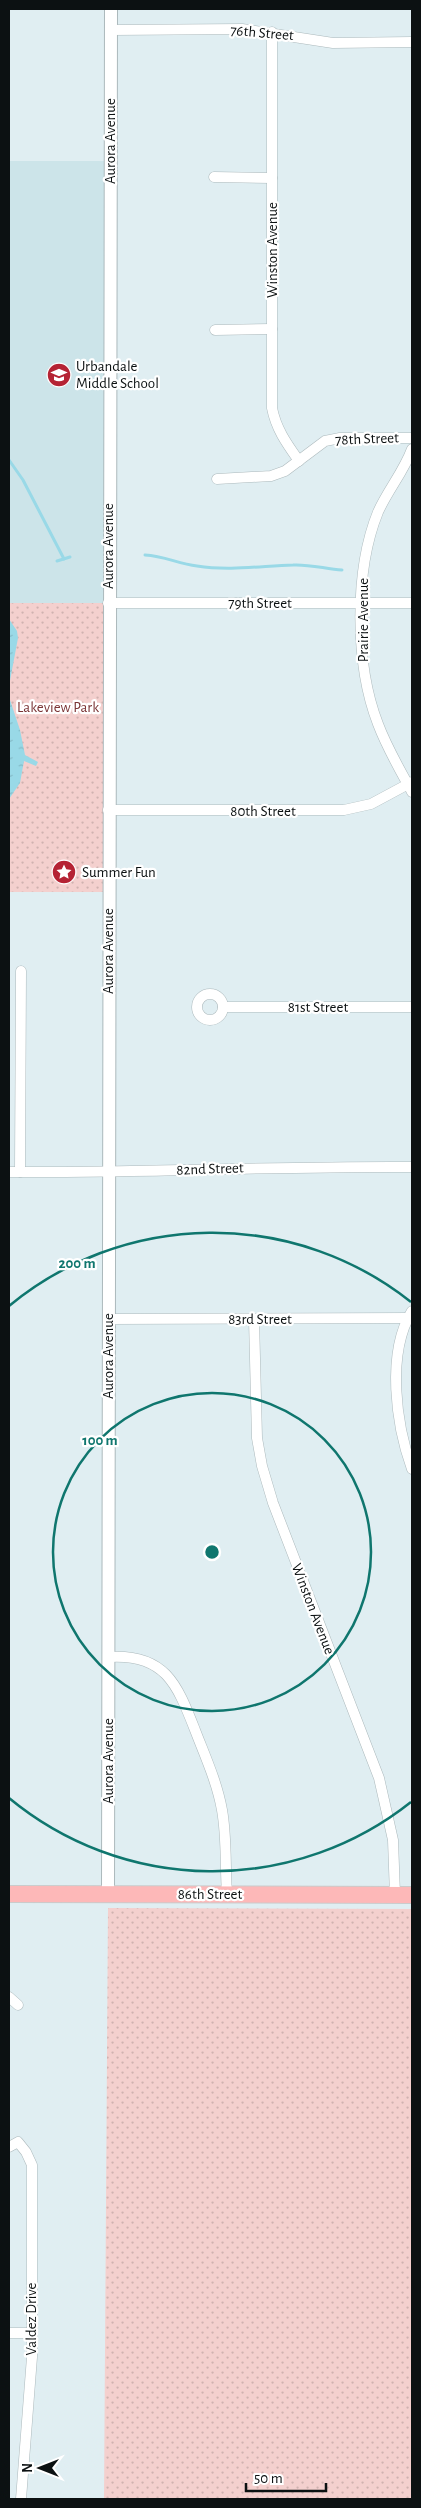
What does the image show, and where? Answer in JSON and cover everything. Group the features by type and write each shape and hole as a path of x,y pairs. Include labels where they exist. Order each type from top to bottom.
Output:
{"main road":[{"name":"86th Street","path":"9,1894 412,1895"}],"street":[{"name":"Aurora Avenue","path":"108,1894 110,9"},
{"name":"76th Street","path":"110,30 242,29 272,32 333,43 412,42"},
{"name":"Winston Avenue","path":"272,32 272,408 274,420 299,461"},
{"path":"214,177 272,178"},
{"path":"215,330 272,329"},
{"name":"78th Street","path":"217,479 271,476 285,471 325,441 340,438 412,438"},
{"name":"Prairie Avenue","path":"411,786 385,740 370,700 361,649 363,577 371,533 385,498 412,449"},
{"name":"79th Street","path":"108,603 412,603"},
{"name":"80th Street","path":"108,810 344,810 371,804 411,786"},
{"path":"20,1172 21,971"},
{"name":"81st Street","path":"223,1007 412,1006"},
{"name":"82nd Street","path":"9,1172 108,1173 230,1168 412,1167"},
{"path":"411,1316 400,1345 396,1390 402,1436 412,1469"},
{"name":"83rd Street","path":"108,1319 411,1316"},
{"name":"Winston Avenue","path":"254,1318 255,1409 262,1466 272,1503 379,1778 393,1840 395,1895"},
{"path":"108,1657 135,1658 149,1663 177,1686 211,1771 222,1811 227,1894"},
{"path":"9,1997 18,2006"},
{"name":"Valdez Drive","path":"13,2144 26,2152 32,2165 32,2333 21,2499"},
{"path":"9,2334 32,2333"}],"shaded area":[{"name":"Urbandale Middle School","path":"9,161 110,161 108,603 9,603"}],"green space":[{"name":"Lakeview Park","path":"9,603 108,603 108,892 9,892"},
{"path":"108,1908 412,1909 412,2499 104,2499"}],"water":[{"path":"9,619 17,631 18,638 9,686"},
{"path":"9,686 10,700 20,730 25,755 38,762 36,766 24,761 20,783 9,799"}],"waterway":[{"path":"9,460 23,480 64,559"},
{"path":"145,555 190,565 209,567 233,568 299,565 342,570"},
{"path":"57,561 70,557"}],"place":[{"name":"Urbandale Middle School","path":"59,375"},
{"name":"Summer Fun","path":"64,872"}]}
